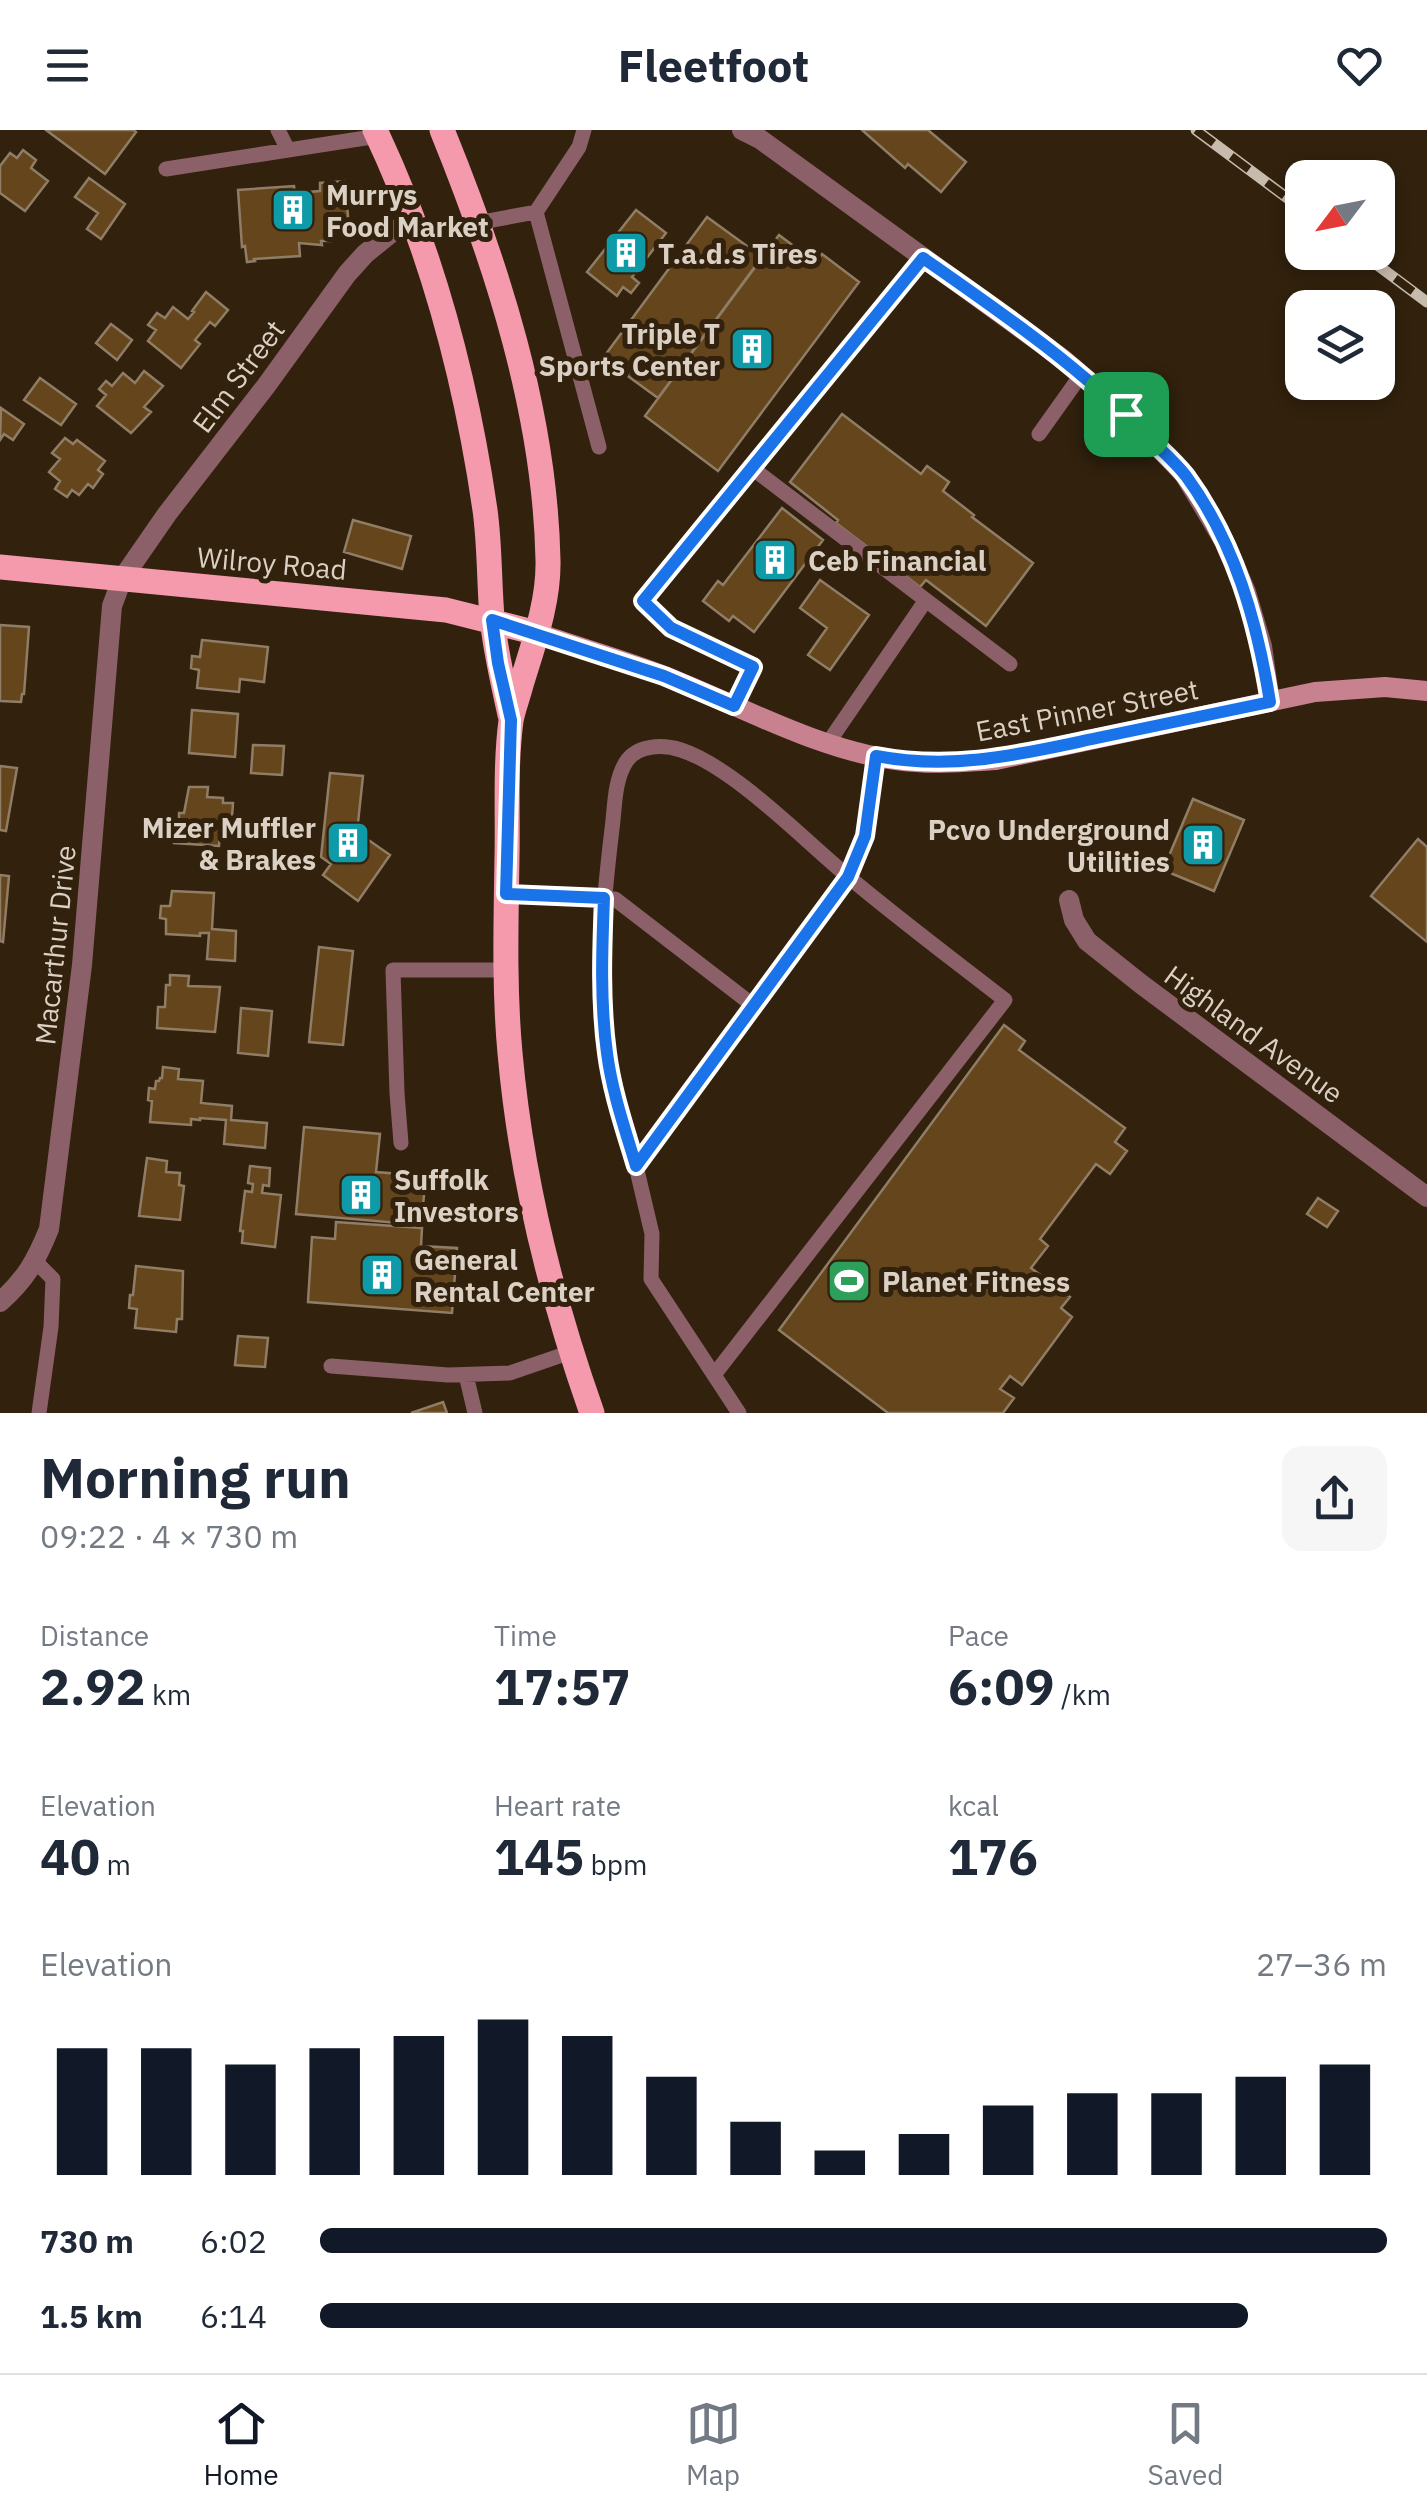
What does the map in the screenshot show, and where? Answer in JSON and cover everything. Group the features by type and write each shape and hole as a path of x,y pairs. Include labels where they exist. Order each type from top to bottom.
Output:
{"main road":[{"path":"442,130 499,288 532,419 544,494 546,592 511,720 506,894 510,1050 526,1165 550,1278 592,1413"},
{"path":"376,133 412,220 449,329 470,417 486,515 492,620 511,720"},
{"name":"Wilroy Road","path":"0,568 446,610 536,633"},
{"name":"East Pinner Street","path":"536,633 664,676 828,743 897,760 996,760 1335,689 1385,687 1427,691"}],"street":[{"path":"742,130 1050,349 1126,414 1184,474 1224,540 1246,592 1270,702"},
{"name":"Elm Street","path":"122,579 348,274 391,232 412,220"},
{"name":"Macarthur Drive","path":"0,1302 19,1286 36,1262 50,1229 96,818 108,635 112,606 122,579"},
{"name":"Highland Avenue","path":"1069,900 1074,920 1087,942 1427,1197"}],"lane":[{"path":"278,130 288,150"},
{"path":"477,223 536,212 578,147 584,130"},
{"path":"166,169 376,133"},
{"path":"536,212 600,447"},
{"path":"734,706 753,667 671,628 643,601 923,258"},
{"path":"1038,434 1081,375"},
{"path":"752,468 1010,664"},
{"path":"828,743 926,600"},
{"path":"714,1375 1005,1000 848,877 752,794 679,749 656,747 637,750 626,762 617,783 604,898 607,1053 652,1234 651,1279 714,1375 739,1413"},
{"path":"636,1166 848,877 865,836 876,756"},
{"path":"506,894 615,899 754,1006"},
{"path":"400,1143 393,970 506,970"},
{"path":"36,1262 53,1279 51,1328 39,1413"},
{"path":"331,1366 466,1375 510,1373 571,1352"},
{"path":"466,1375 474,1413"}],"building":[{"path":"46,130 133,130 136,132 105,174"},
{"path":"862,130 928,130 966,162 941,192 908,164 905,168"},
{"path":"23,150 36,160 31,168 48,181 25,211 0,193 0,166 10,153 17,158"},
{"path":"89,178 125,204 101,239 87,229 98,213 75,197"},
{"name":"Murrys Food Market","path":"345,181 349,228 330,229 331,241 321,241 322,245 299,243 300,256 247,262 245,246 242,247 238,190 294,186 295,193 320,191 320,183"},
{"name":"T.a.d.s Tires","path":"636,210 666,233 632,277 639,283 631,293 623,287 617,296 587,272"},
{"path":"707,217 762,257 658,398 603,358"},
{"name":"Triple T Sports Center","path":"779,235 811,259 815,253 820,257 822,254 859,282 718,471 645,416"},
{"path":"206,292 228,310 215,326 210,322 195,340 200,344 181,368 148,341 156,330 148,325 157,313 165,318 173,307 188,319"},
{"path":"111,324 132,340 117,360 96,343"},
{"path":"144,371 163,386 144,407 151,412 131,433 97,406 106,395 99,389 106,381 112,386 123,373 135,383"},
{"path":"40,378 76,404 61,425 24,400"},
{"path":"1,408 24,424 13,440 4,434 0,440"},
{"path":"842,414 921,474 927,466 949,482 943,491 1033,563 986,626 926,580 920,587 790,482"},
{"path":"65,438 73,444 77,440 105,461 98,470 103,474 93,488 88,484 79,495 72,490 67,497 55,489 60,481 49,472 60,459 52,453"},
{"name":"Ceb Financial","path":"782,508 823,540 754,632 733,616 729,621 703,601 718,581 723,585"},
{"path":"353,520 411,536 402,569 344,552"},
{"path":"820,580 869,615 830,670 808,655 827,628 800,608"},
{"path":"0,625 29,627 21,702 0,701"},
{"path":"202,640 268,647 264,682 240,679 239,692 197,688 199,670 191,668 192,656 200,657"},
{"path":"192,710 238,714 235,757 189,753"},
{"path":"253,745 284,746 282,775 251,773"},
{"path":"0,766 17,768 6,831 0,830"},
{"name":"Mizer Muffler & Brakes","path":"330,773 363,776 357,832 390,855 358,901 323,875 331,864 321,857"},
{"path":"189,787 208,787 207,797 233,803 231,832 220,831 219,846 174,843 175,820 179,821 179,813 184,813"},
{"name":"Pcvo Underground Utilities","path":"1193,799 1244,820 1214,891 1163,870"},
{"path":"1418,839 1427,847 1427,942 1371,896"},
{"path":"0,875 9,876 3,942 0,941"},
{"path":"172,891 214,893 212,929 236,931 235,961 207,959 209,933 166,934 166,919 160,918 161,906 170,906"},
{"path":"319,947 353,951 343,1045 309,1042"},
{"path":"170,975 189,976 188,986 220,987 215,1032 157,1028 158,1007 165,1007"},
{"path":"241,1008 272,1011 268,1056 238,1053"},
{"path":"1004,1025 1025,1041 1019,1050 1125,1128 1115,1142 1127,1151 1110,1174 1096,1164 1040,1239 1048,1246 1031,1268 1070,1297 1061,1308 1072,1317 1022,1385 1010,1376 1000,1389 1014,1398 1003,1413 888,1413 779,1330"},
{"path":"163,1067 179,1069 178,1079 203,1081 201,1103 232,1106 231,1120 267,1123 265,1148 224,1144 226,1120 191,1119 191,1125 150,1122 149,1088 155,1089"},
{"name":"Suffolk Investors","path":"304,1127 380,1134 376,1172 426,1176 421,1225 296,1214"},
{"path":"147,1158 167,1161 166,1172 180,1173 179,1185 184,1186 180,1220 139,1216"},
{"path":"250,1166 270,1168 269,1186 263,1185 262,1193 281,1195 275,1247 242,1243 245,1191 252,1192 253,1184 248,1183"},
{"path":"1318,1198 1338,1211 1327,1227 1307,1214"},
{"name":"General Rental Center","path":"336,1222 422,1228 421,1246 457,1248 452,1313 308,1302 312,1237 335,1239"},
{"path":"136,1266 183,1271 182,1319 177,1319 176,1332 135,1328 137,1309 129,1308"},
{"path":"238,1336 268,1338 265,1367 235,1365"},
{"path":"443,1402 447,1413 411,1413"}],"railway":[{"path":"1196,130 1285,196"},
{"path":"1384,270 1427,302"}],"place":[{"name":"Murrys Food Market","path":"293,210"},
{"name":"T.a.d.s Tires","path":"626,253"},
{"name":"Triple T Sports Center","path":"752,349"},
{"name":"Ceb Financial","path":"775,560"},
{"name":"Mizer Muffler & Brakes","path":"348,843"},
{"name":"Pcvo Underground Utilities","path":"1203,845"},
{"name":"Suffolk Investors","path":"361,1195"},
{"name":"General Rental Center","path":"382,1275"},
{"name":"Planet Fitness","path":"849,1281"}],"route":[{"path":"923,258 1063,359 1126,414 1184,474 1224,540 1246,592 1262,646 1270,702 996,760 946,763 876,756 865,836 848,877 636,1166 607,1053 604,898 506,894 511,720 492,620 664,676 734,706 753,667 671,628 643,601 923,258"}]}
